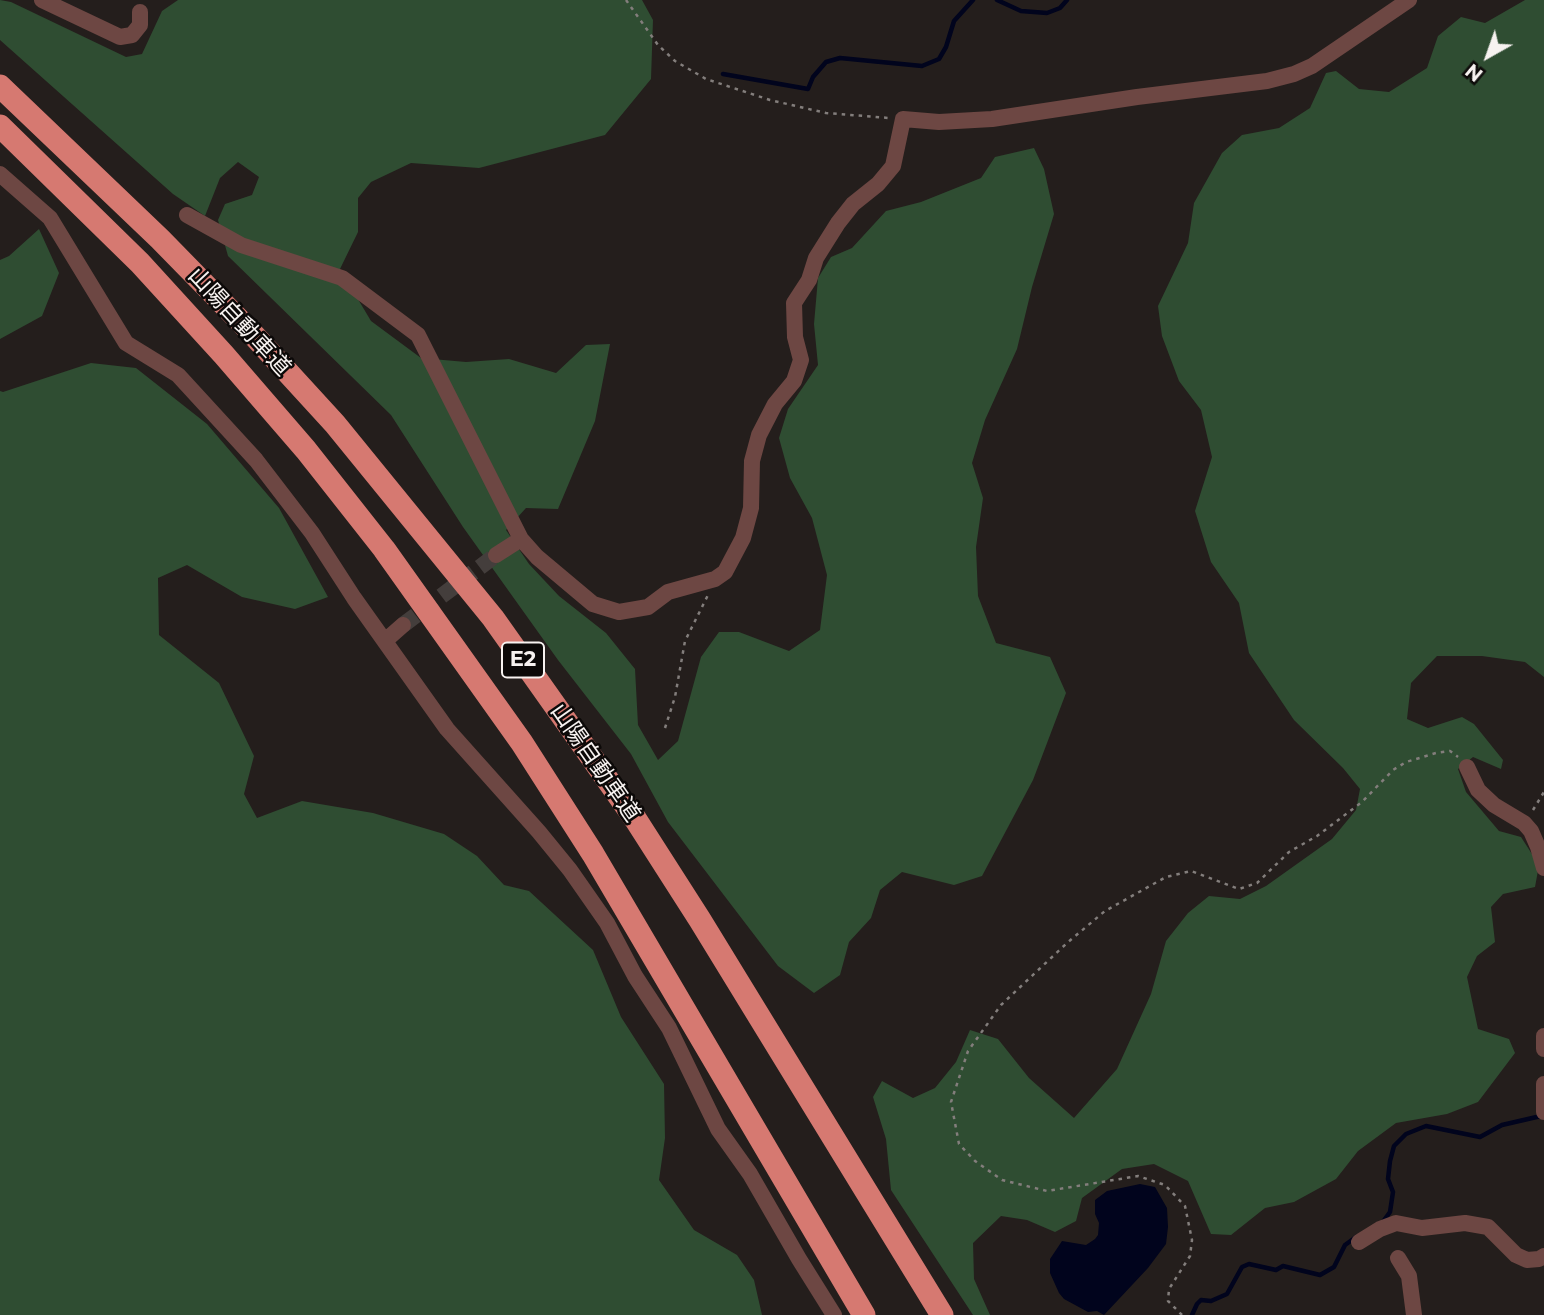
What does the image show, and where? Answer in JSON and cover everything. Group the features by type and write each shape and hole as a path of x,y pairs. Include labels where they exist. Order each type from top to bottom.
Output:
{"highway":[{"name":"山陽自動車道","path":"0,86 160,239 248,330 335,425 493,618 566,719 693,909 942,1315"},
{"name":"山陽自動車道","path":"0,126 140,263 224,355 306,450 416,593 522,743 593,854 864,1315"}],"street":[{"path":"42,0 120,37 132,35 140,26 141,12"},
{"path":"187,215 242,245 342,278 418,335 521,539 537,557 593,604 619,612 648,607 668,592 715,579 724,572 743,538 751,508 752,461 759,435 775,404 794,381 801,360 795,337 794,303 809,280 816,258 838,223 853,204 878,184 893,166 902,119 939,122 992,119 1267,81 1312,66 1409,0"},
{"path":"0,174 50,218 125,343 178,375 256,460 312,533 354,598 447,729 570,870 607,923 635,976 669,1028 718,1129 750,1174 834,1315"},
{"path":"496,555 521,539"},
{"path":"386,640 403,625"},
{"path":"1467,767 1478,790 1494,806 1524,823 1538,847 1544,868"},
{"path":"1544,1036 1544,1049"},
{"path":"1544,1084 1544,1112"},
{"path":"1359,1242 1380,1228 1396,1223 1422,1228 1465,1223 1488,1227 1516,1255 1527,1260 1544,1256"},
{"path":"1398,1258 1409,1276 1414,1315"}],"path":[{"path":"626,0 658,46 675,61 706,79 770,100 826,113 902,119"},
{"path":"665,728 675,697 685,641 715,579"},
{"path":"1182,1315 1168,1301 1168,1289 1190,1256 1192,1240 1185,1206 1165,1185 1138,1176 1047,1191 1002,1180 975,1161 958,1143 951,1102 968,1051 1001,1005 1067,943 1115,906 1166,877 1191,871 1239,889 1256,883 1289,852 1317,836 1362,802 1393,770 1406,762 1450,751 1467,767"},
{"path":"1524,823 1544,792"}],"green space":[{"path":"0,0 11,2 126,57 142,54 162,11 178,0 642,0 653,20 651,79 605,135 479,168 411,163 371,182 358,198 358,232 340,269 371,321 421,358 466,362 509,359 556,373 586,345 610,344 595,421 558,509 526,508 506,530 529,564 559,596 606,633 635,669 638,725 658,760 678,741 701,657 719,632 739,632 789,651 820,630 827,575 812,518 790,478 779,438 788,409 818,365 814,324 818,278 831,257 852,248 886,211 921,202 981,178 995,157 1034,148 1044,169 1054,214 1017,349 985,420 972,463 983,498 976,547 978,596 996,643 1050,657 1066,693 1033,780 982,876 954,885 902,872 880,890 871,918 849,942 840,975 814,993 778,966 668,822 631,754 558,660 463,527 391,415 228,256 218,220 225,204 252,195 259,177 238,162 220,178 205,216 173,194 0,40"},
{"path":"1525,0 1544,0 1544,677 1525,662 1482,656 1437,656 1411,683 1407,719 1428,728 1462,717 1474,724 1503,760 1501,769 1473,757 1458,769 1466,792 1499,831 1521,837 1539,865 1535,887 1503,894 1491,907 1495,942 1477,956 1467,977 1478,1029 1509,1039 1515,1053 1478,1102 1447,1114 1396,1123 1358,1151 1336,1179 1294,1202 1265,1208 1231,1235 1211,1234 1188,1181 1154,1164 1122,1169 1082,1198 1076,1221 1055,1232 1027,1220 1001,1216 973,1243 974,1279 990,1315 973,1315 891,1190 886,1139 873,1097 882,1081 913,1098 935,1088 956,1062 970,1030 998,1039 1029,1078 1074,1118 1117,1069 1151,994 1166,941 1188,913 1209,896 1240,899 1266,886 1332,839 1356,810 1360,789 1343,768 1294,720 1249,653 1239,603 1211,562 1195,511 1212,457 1201,410 1179,381 1162,336 1158,306 1188,243 1194,203 1222,153 1242,135 1279,128 1310,108 1326,73 1336,71 1359,89 1389,92 1427,68 1438,36 1461,17 1485,23"},
{"path":"39,229 59,273 42,316 0,339 0,260 9,256"},
{"path":"91,363 136,368 207,424 279,508 328,597 295,609 242,597 187,565 158,578 159,635 219,683 254,756 244,794 257,818 302,801 373,813 444,834 477,856 504,885 529,891 593,950 621,1017 664,1084 665,1138 659,1180 694,1230 737,1255 754,1280 762,1315 0,1315 0,391"}],"water":[{"path":"1140,1184 1155,1187 1167,1208 1166,1244 1148,1268 1104,1315 1097,1311 1088,1312 1064,1299 1059,1293 1050,1273 1050,1259 1062,1241 1086,1245 1095,1239 1099,1223 1095,1214 1095,1200 1107,1191"}],"waterway":[{"path":"723,74 808,89 813,77 826,62 840,58 922,66 939,59 946,47 954,21 973,0"},
{"path":"997,0 1021,11 1047,13 1060,8 1067,0"},
{"path":"1382,1223 1390,1212 1393,1192 1388,1179 1394,1146 1406,1134 1426,1126 1480,1137 1502,1125 1541,1116"},
{"path":"1192,1315 1201,1300 1211,1301 1227,1294 1242,1267 1249,1264 1276,1270 1283,1266 1320,1275 1334,1267 1345,1245 1356,1237"}],"tunnel":[{"path":"403,625 496,555"}]}
